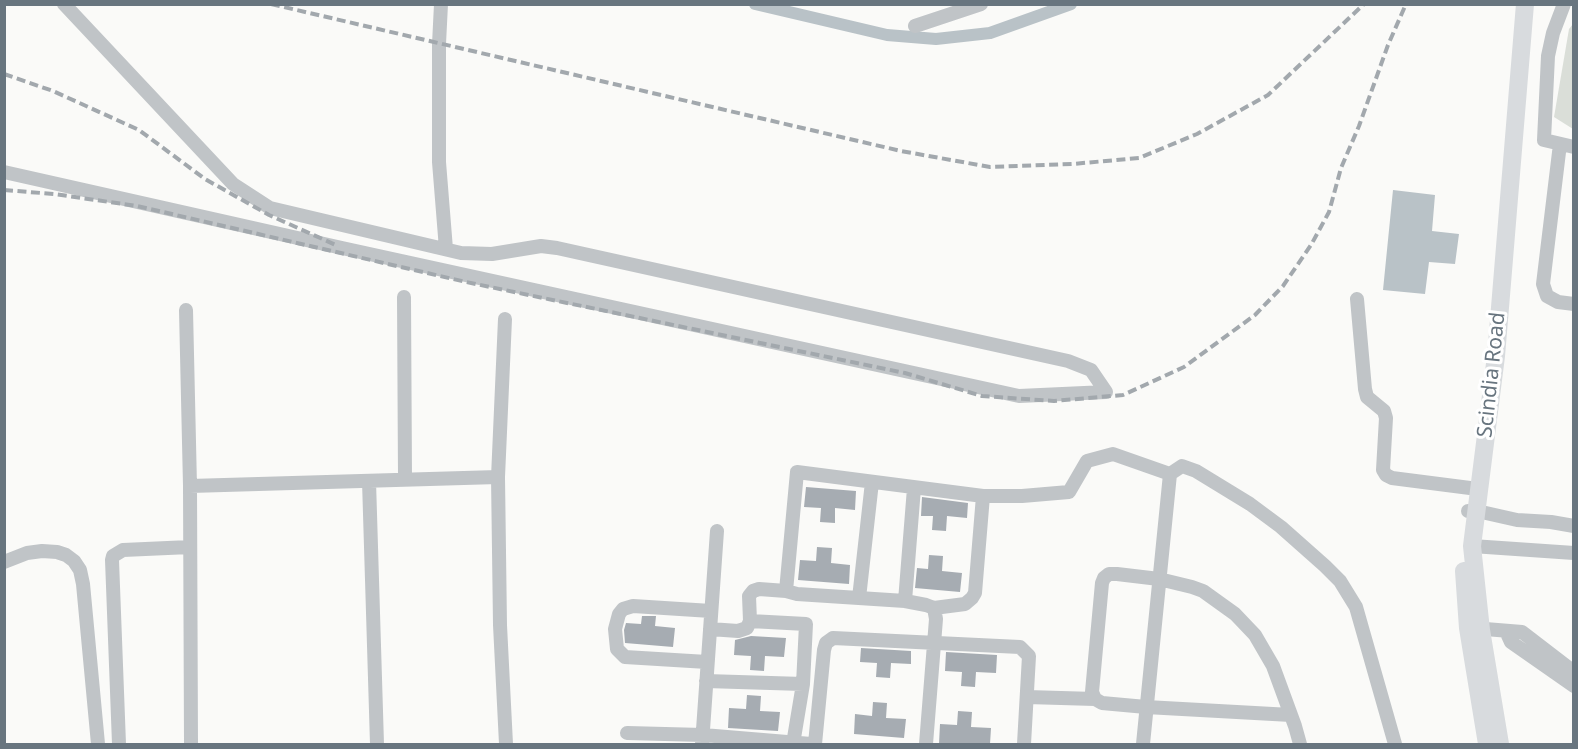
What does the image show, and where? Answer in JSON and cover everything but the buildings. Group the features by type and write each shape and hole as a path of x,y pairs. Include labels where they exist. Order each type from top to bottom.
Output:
{"main road":[{"name":"Scindia Road","path":"1475,629 1470,488 1490,367 1518,4"},
{"name":"Scindia Road","path":"1487,744 1483,682 1463,547 1472,511 1516,140 1525,4"},
{"name":"Scindia Road","path":"1483,682 1500,744"}],"street":[{"path":"4,171 342,248 1019,396 1106,392 1091,370 1068,361 557,248 542,246 478,255 270,208 249,197 233,184 64,4"},
{"path":"441,4 439,162 446,249"},
{"path":"915,26 981,4"},
{"path":"1564,4 1553,33 1548,56 1544,140 1567,145 1543,267 1543,284 1547,297 1558,302 1574,304"},
{"path":"404,297 405,478"},
{"path":"1357,299 1365,389 1367,397 1384,411 1386,418 1383,470 1392,478 1470,488"},
{"path":"186,310 190,486 191,744"},
{"path":"505,319 498,477 500,625 506,744"},
{"path":"786,591 797,472 983,496 1023,496 1069,492 1087,461 1113,454 1170,474"},
{"path":"1170,474 1182,466 1196,471 1250,504 1290,535 1340,581 1356,607 1395,744"},
{"path":"1143,744 1170,474"},
{"path":"190,486 498,477"},
{"path":"369,481 377,744"},
{"path":"859,598 872,482"},
{"path":"905,601 914,488"},
{"path":"710,629 738,631 747,627 750,621 749,596 753,591 759,589 797,594 905,601 934,608 965,604 975,593 983,496"},
{"path":"1472,511 1516,520 1574,526"},
{"path":"703,740 717,531"},
{"path":"1472,546 1574,553"},
{"path":"120,744 113,556 123,550 190,547"},
{"path":"4,562 27,553 57,552 74,561 80,570 84,590 98,744"},
{"path":"1095,699 1092,692 1104,578 1109,574 1117,574 1159,579 1203,591 1235,615 1255,635 1273,666 1300,744"},
{"path":"707,662 625,657 616,649 615,628 622,609 633,606 711,611"},
{"path":"926,744 936,620 934,608"},
{"path":"750,621 806,624 803,684 794,743"},
{"path":"1475,629 1506,632 1516,630 1526,634 1574,672"},
{"path":"1506,632 1511,642 1574,686"},
{"path":"627,733 703,740 813,744 826,643 833,638 1020,647 1029,656 1024,744"},
{"path":"706,681 803,684"},
{"path":"1027,697 1095,699 1102,703 1146,707 1291,715"}],"shaded area":[{"path":"1573,24 1573,129 1554,117 1569,29"},
{"path":"1393,190 1435,195 1432,231 1459,234 1455,264 1429,262 1425,294 1383,290"}],"waterway":[{"path":"755,4 887,35 936,39 990,33 1071,4"}],"railway":[{"path":"271,4 901,151 990,167 1072,164 1139,158 1197,134 1268,95 1364,4"},
{"path":"4,190 54,194 137,206 466,282 905,373 982,396 1054,401 1123,395 1184,367 1255,315 1283,286 1311,245 1329,212 1341,168 1406,4"},
{"path":"4,74 53,91 139,130 205,179 269,215 338,246"}]}
